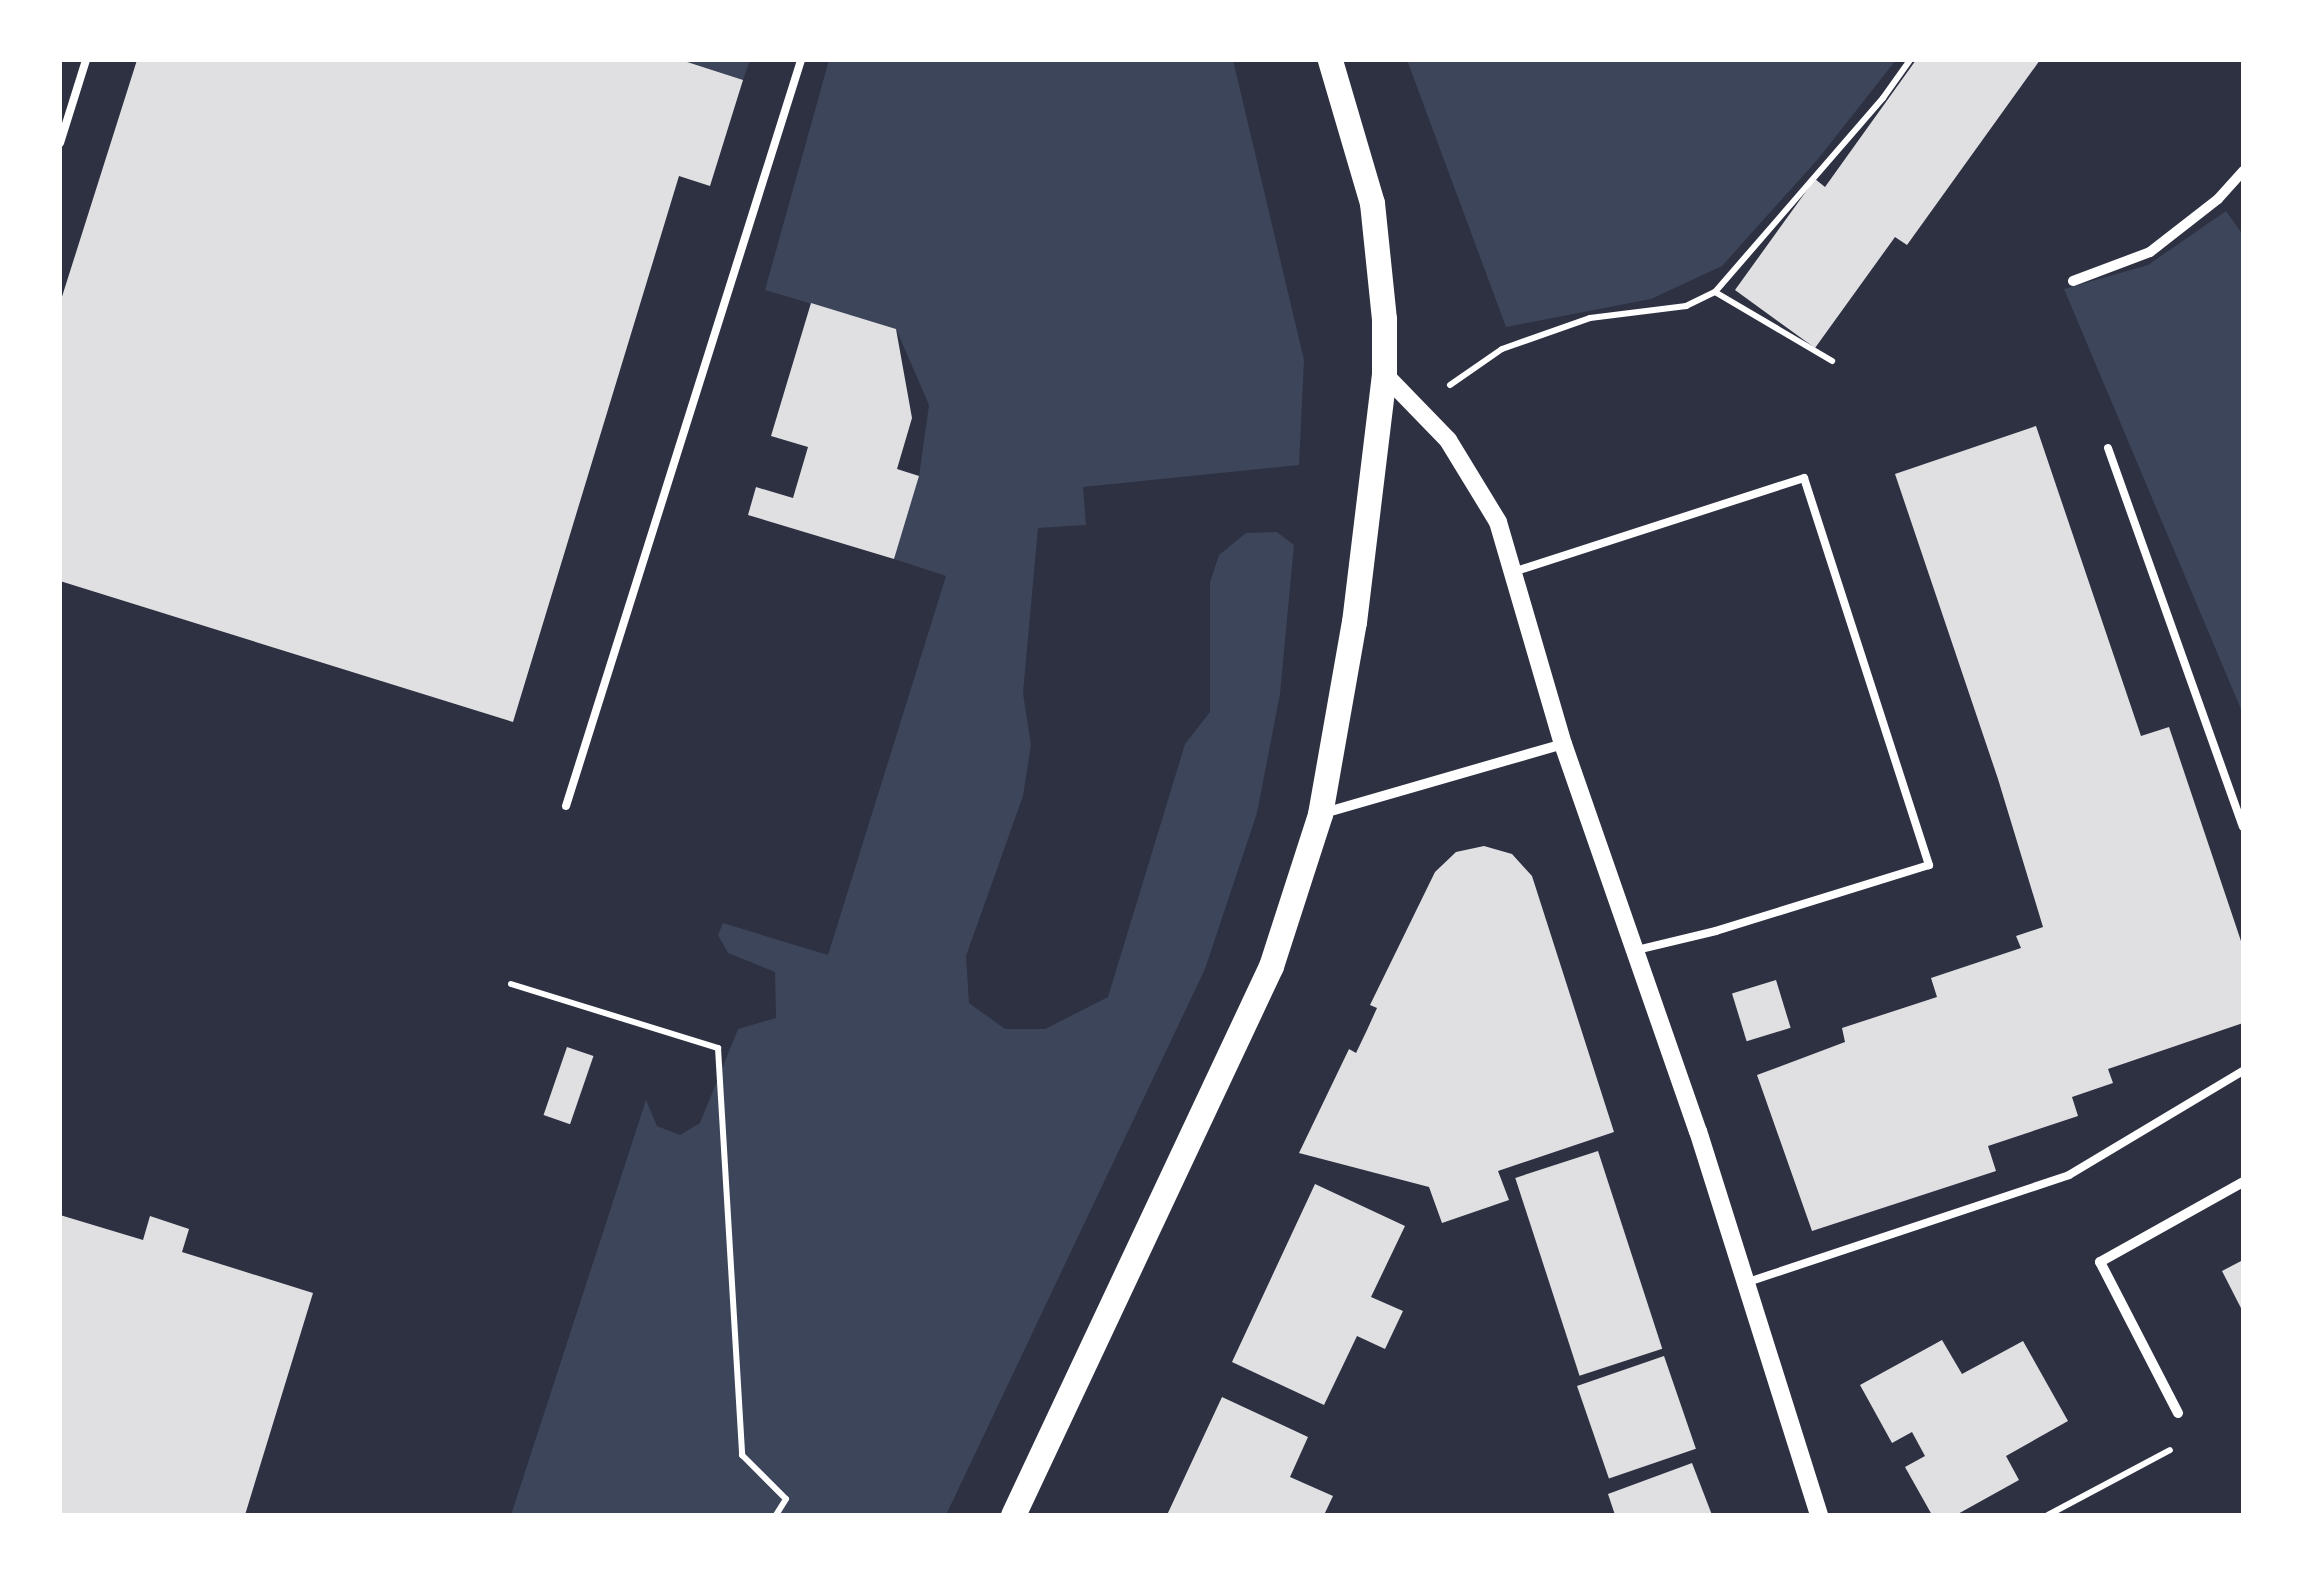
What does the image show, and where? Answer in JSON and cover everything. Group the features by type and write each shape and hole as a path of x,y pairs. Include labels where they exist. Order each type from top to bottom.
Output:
{"main road":[{"path":"1013,1515 1271,966 1320,814 1354,622 1384,374 1382,287 1372,203 1330,60"}],"street":[{"path":"2072,281 2150,252 2218,199 2243,171"},
{"path":"1384,374 1448,440 1498,522 1563,744 1698,1131 1820,1515"},
{"path":"1320,814 1563,744"},
{"path":"2178,1412 2100,1262 2243,1182"}],"lane":[{"path":"60,143 86,60"},
{"path":"566,806 801,60"},
{"path":"2108,448 2243,827"},
{"path":"1513,572 1804,478 1930,865 1716,932 1633,950"},
{"path":"1744,1284 2068,1175 2243,1071"}],"path":[{"path":"1416,408 1502,349 1590,318 1686,306 1715,292 1870,114 1910,60"},
{"path":"1715,292 1832,362"},
{"path":"511,984 718,1048 742,1455 786,1499 776,1515"},
{"path":"2048,1515 2178,1446 2178,1412"}],"shaded area":[{"path":"681,60 750,60 743,80"},
{"path":"829,60 1233,60 1304,360 1299,465 1083,487 1086,525 1038,528 1023,693 1031,745 1023,796 966,956 969,1003 1005,1029 1045,1029 1108,997 1185,744 1210,712 1210,582 1219,555 1246,533 1277,532 1294,545 1280,694 1257,813 1205,969 946,1515 511,1515 646,1100 657,1126 680,1135 700,1123 738,1029 776,1018 775,972 728,953 718,935 723,923 828,955 946,576 894,559 919,476 929,405 896,329 765,290"},
{"path":"1407,60 1896,60 1818,159 1722,266 1651,299 1506,327"},
{"path":"2226,211 2243,235 2243,714 2064,289 2148,265"}],"building":[{"path":"137,60 681,60 743,80 710,186 679,176 513,722 60,581 60,303"},
{"path":"1916,60 2040,60 1907,245 1895,237 1815,348 1735,290 1815,179 1825,187"},
{"path":"811,303 896,329 912,418 897,469 919,476 894,559 748,515 756,487 793,498 808,447 771,436"},
{"path":"2036,426 2141,736 2169,727 2243,947 2243,1023 2108,1069 2113,1083 2072,1097 2078,1116 1988,1146 1996,1171 1812,1231 1757,1075 1845,1042 1842,1028 1937,997 1931,978 2021,948 2016,936 2043,927 1998,779 1895,474"},
{"path":"1484,846 1512,854 1532,876 1614,1132 1498,1171 1509,1200 1442,1223 1429,1187 1299,1153 1349,1049 1356,1053 1377,1008 1370,1005 1435,872 1456,852"},
{"path":"1776,980 1791,1028 1747,1041 1732,993"},
{"path":"567,1047 593,1056 570,1124 544,1115"},
{"path":"1598,1151 1662,1349 1580,1376 1515,1178"},
{"path":"1315,1184 1405,1226 1371,1297 1403,1311 1385,1349 1357,1336 1324,1405 1232,1362"},
{"path":"60,1215 143,1240 150,1216 189,1229 182,1252 313,1293 245,1515 60,1515"},
{"path":"2243,1260 2243,1312 2222,1271"},
{"path":"1942,1340 1962,1374 2023,1341 2068,1421 2006,1456 2019,1480 1956,1515 1932,1515 1905,1467 1925,1456 1912,1432 1892,1443 1860,1385"},
{"path":"1664,1356 1696,1449 1609,1479 1577,1386"},
{"path":"1222,1397 1308,1437 1290,1477 1333,1496 1324,1515 1167,1515"},
{"path":"1692,1463 1712,1515 1615,1515 1608,1494"}]}
